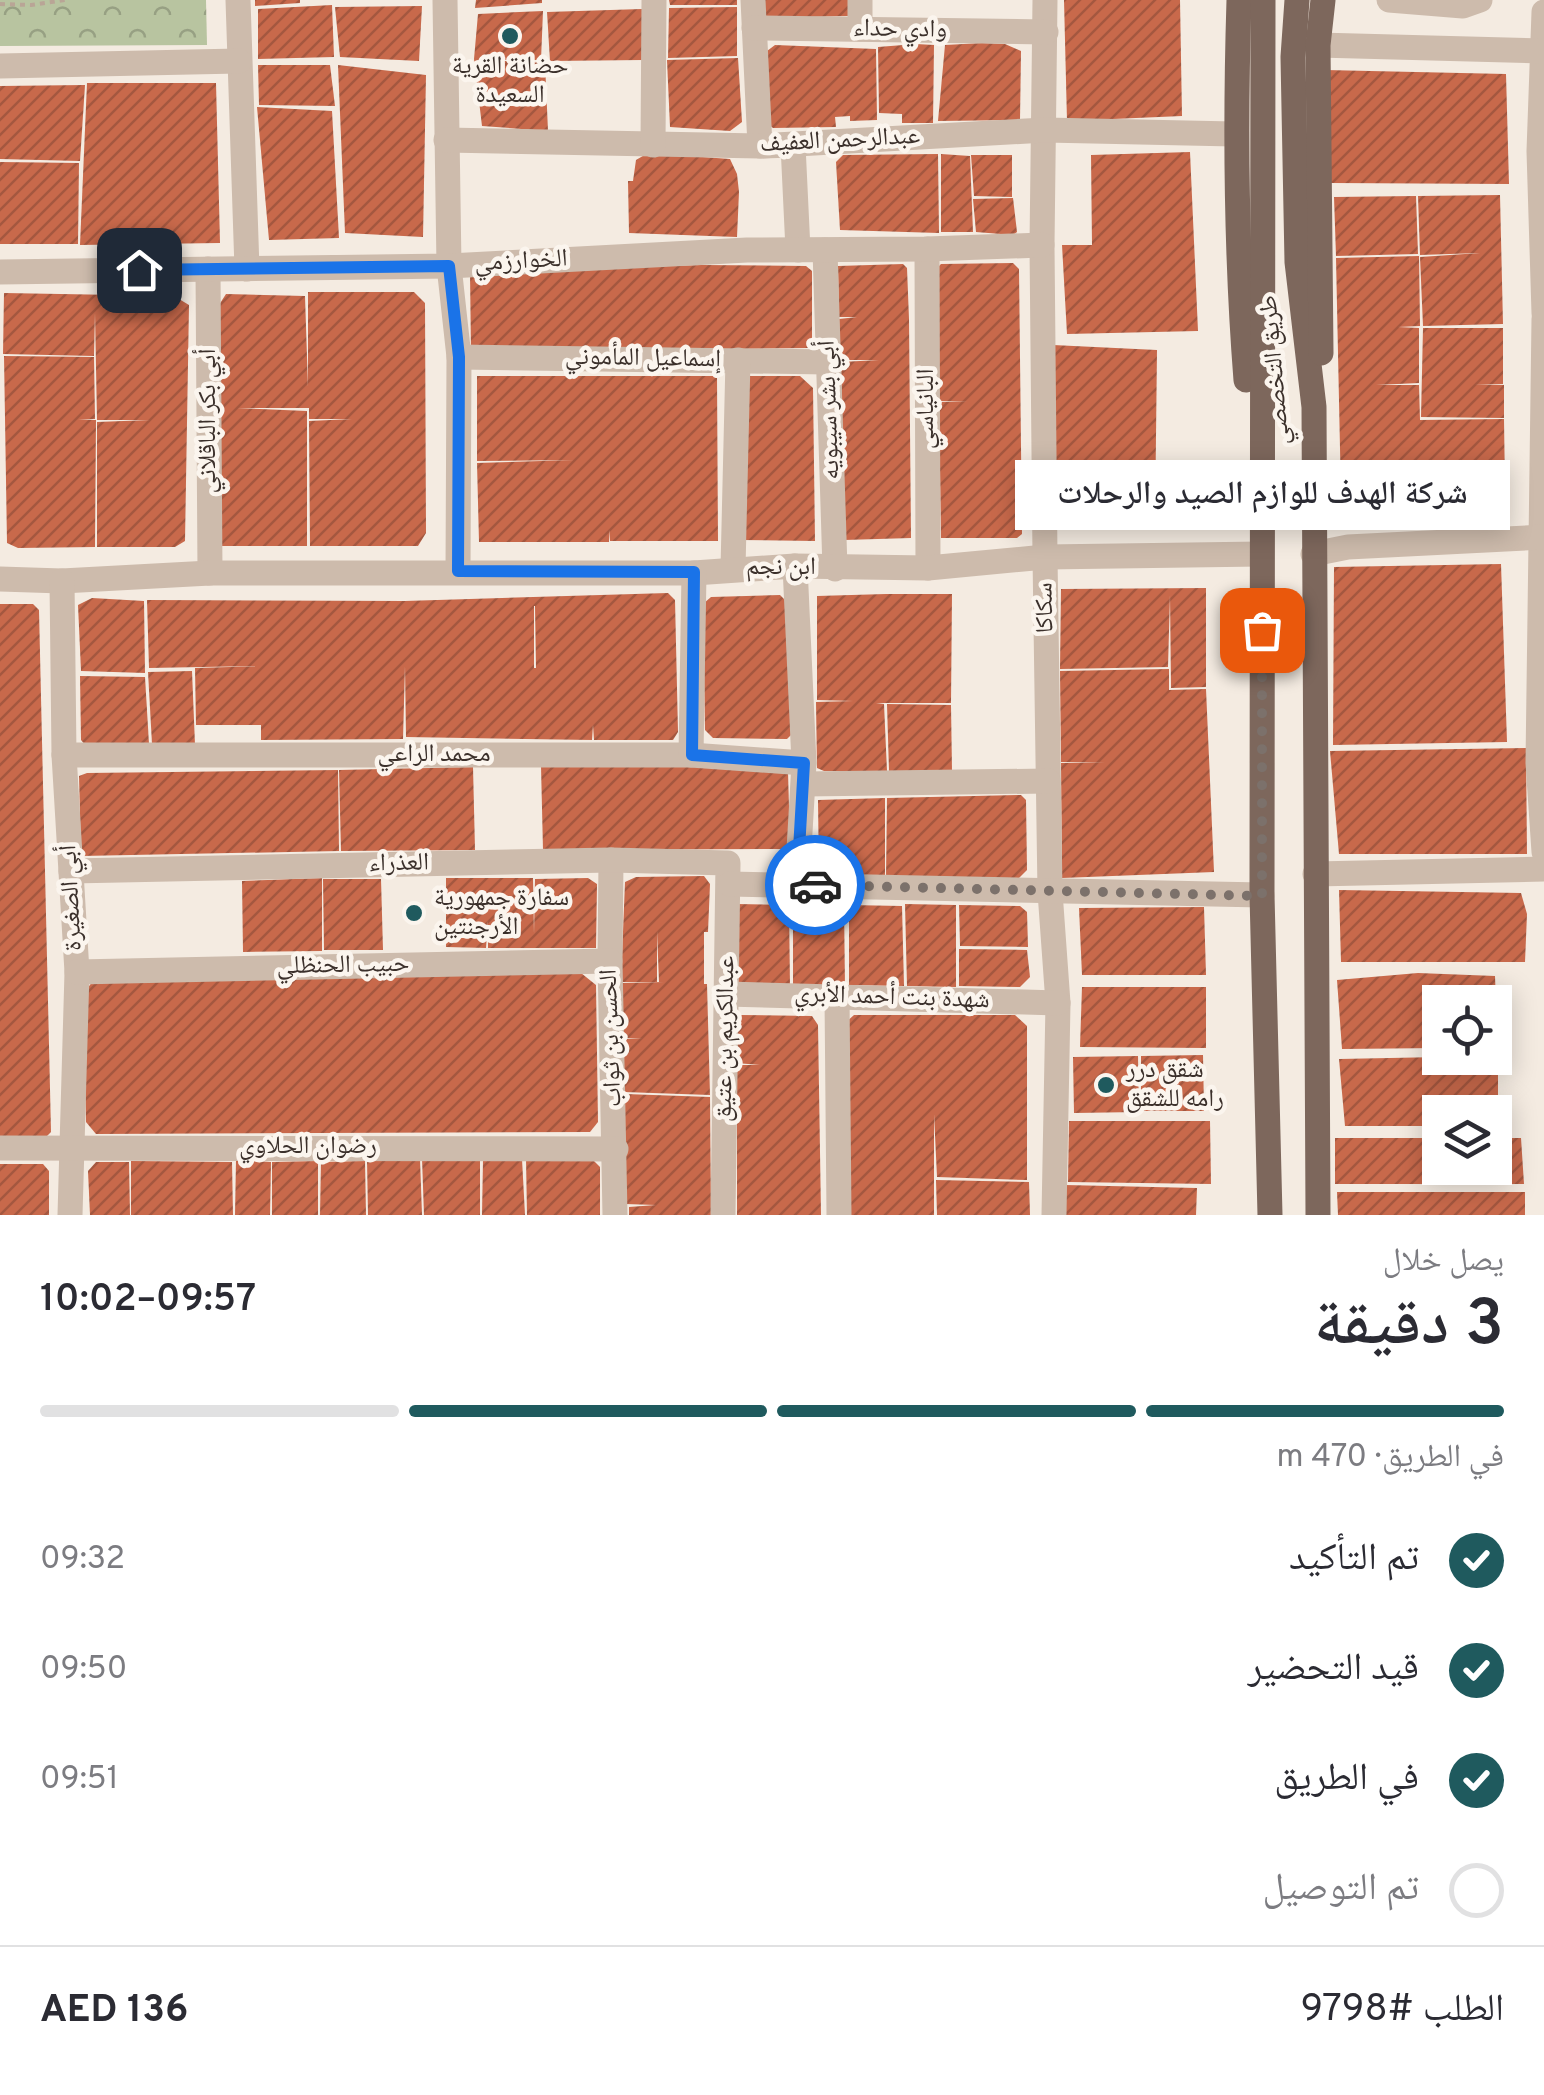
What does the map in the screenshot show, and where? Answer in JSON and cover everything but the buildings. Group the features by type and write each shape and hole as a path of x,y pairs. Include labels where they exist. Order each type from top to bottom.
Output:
{"main road":[{"path":"1238,0 1234,134 1240,305 1262,554"},
{"name":"طريق التخصصي","path":"1262,0 1262,896 1270,1215"},
{"name":"طريق التخصصي","path":"1297,0 1296,262 1314,407 1318,1215"},
{"path":"1314,407 1322,361 1318,45 1323,0"}],"street":[{"path":"238,0 247,269"},
{"path":"446,0 449,266 459,357 458,571"},
{"path":"653,145 654,0"},
{"path":"753,0 760,146 793,145 798,250"},
{"path":"860,0 860,29"},
{"name":"سكاكا","path":"1045,0 1042,245 1045,558 1050,892 1058,1002 1054,1215"},
{"path":"1389,0 1463,6 1480,0"},
{"path":"1544,12 1544,852"},
{"name":"وادي حداء","path":"754,28 1046,32"},
{"path":"1318,45 1542,51"},
{"path":"0,66 240,61"},
{"name":"عبدالرحمن العفيف","path":"446,140 760,146 1045,130 1234,134"},
{"name":"الخوارزمي","path":"0,272 449,266 747,250 1042,245"},
{"name":"البانياسي","path":"927,249 928,568"},
{"name":"أبي بشر سيبويه","path":"825,250 834,568"},
{"name":"أبي بكر الباقلاني","path":"208,270 210,572"},
{"name":"إسماعيل المأموني","path":"459,357 828,362"},
{"path":"732,568 738,360"},
{"path":"1313,554 1348,547 1543,538"},
{"name":"ابن نجم","path":"0,579 62,581 210,572 928,568 1045,558 1262,554"},
{"path":"795,566 804,774 797,884"},
{"path":"692,755 694,572"},
{"name":"أبي الصغيرة","path":"62,581 64,755 77,972 70,1215"},
{"name":"محمد الراعي","path":"64,755 692,755 804,774 1048,781"},
{"name":"العذراء","path":"71,871 612,860 797,884 1262,896"},
{"name":"الحسن بن ثواب","path":"612,860 615,1215"},
{"path":"1314,874 1544,870"},
{"name":"عبدالكريم بن عتيق","path":"724,1215 729,873"},
{"name":"حبيب الحنظلي","path":"77,972 610,960"},
{"name":"شهدة بنت أحمد الأبري","path":"726,994 1058,1002"},
{"path":"836,996 839,1215"},
{"name":"رضوان الحلاوي","path":"0,1148 616,1149"}],"path":[{"path":"0,4 65,0"}],"green space":[{"path":"0,0 206,0 207,45 0,46"}],"way so far":[{"path":"815,885 1262,896 1262,630"}],"place":[{"name":"حضانة القرية السعيدة","path":"510,36"},
{"name":"شركة الهدف للوازم الصيد والرحلات","path":"1262,630"},
{"name":"سفارة جمهورية الأرجنتين","path":"414,913"},
{"name":"شقق درر رامه للشقق","path":"1106,1085"}],"route":[{"path":"139,270 449,266 459,357 458,571 694,572 692,755 804,763 797,884 815,885"}]}
